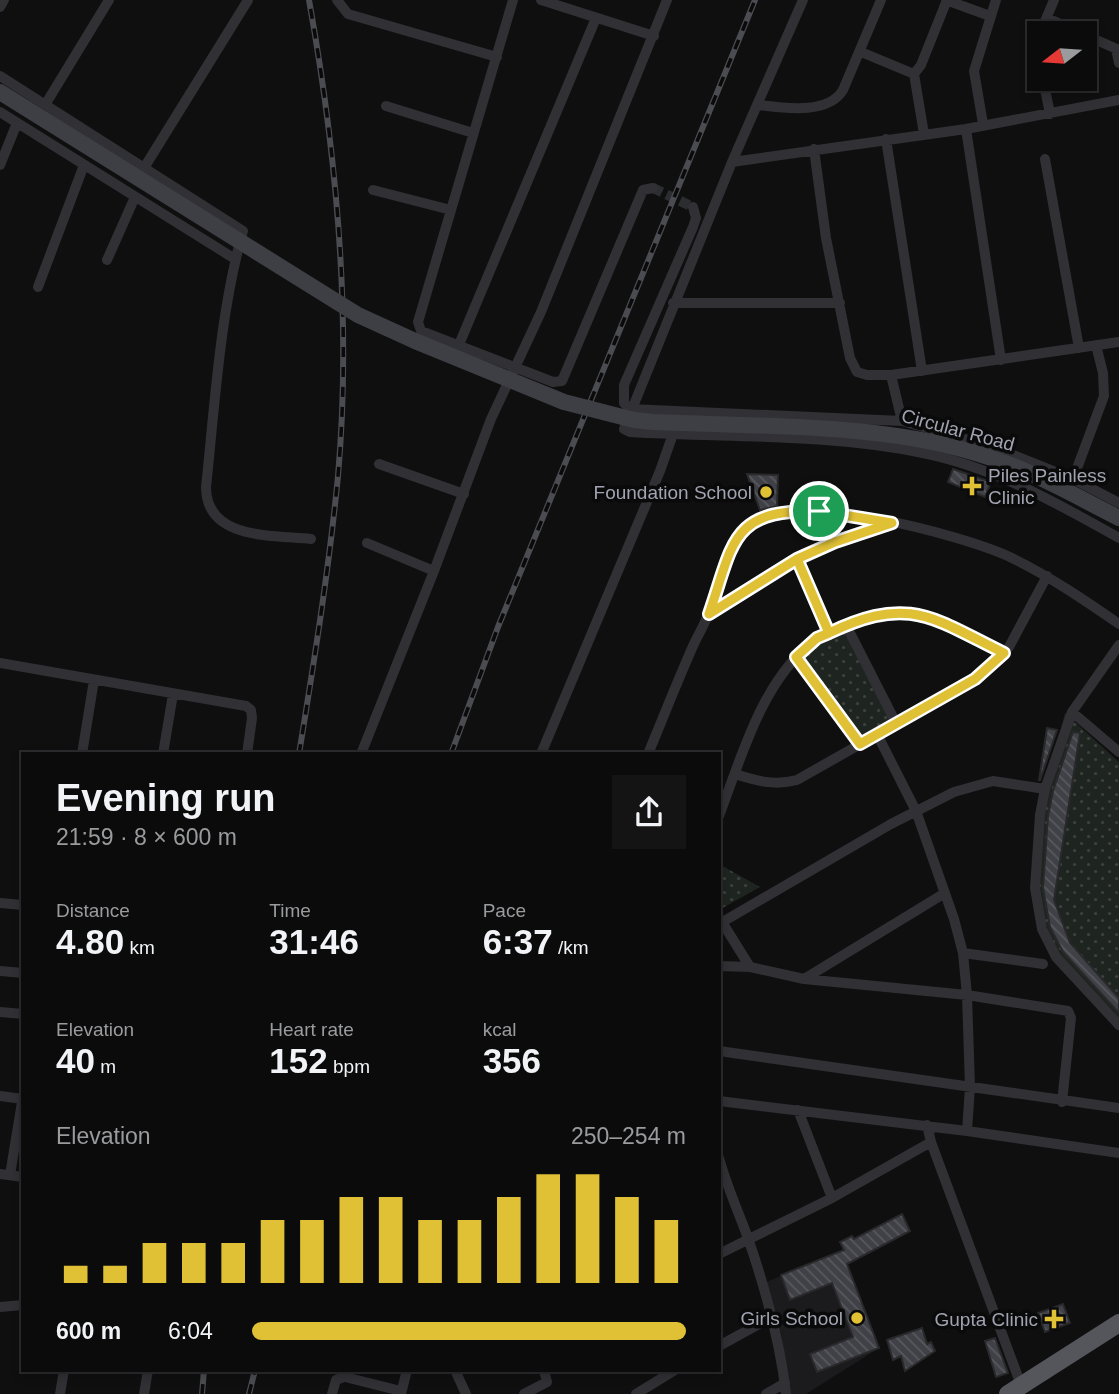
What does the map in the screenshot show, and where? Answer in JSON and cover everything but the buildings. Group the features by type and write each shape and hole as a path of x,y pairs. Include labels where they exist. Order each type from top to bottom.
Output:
{"highway":[{"path":"1012,1392 1119,1323"}],"main road":[{"name":"Circular Road","path":"0,92 358,314 415,341 564,402 634,420 880,431 953,446 1018,468 1119,518"}],"street":[{"path":"0,7 4,0"},
{"path":"45,105 109,0"},
{"path":"145,168 248,0"},
{"path":"337,0 348,14 497,57"},
{"path":"513,0 418,325 423,333 559,382 565,378 643,190 653,188"},
{"path":"541,0 654,36"},
{"path":"362,752 491,419 577,225 667,0"},
{"path":"803,0 732,162 623,427 626,431 673,434 860,442 925,453 978,468 1053,501 1119,538"},
{"path":"758,105 792,108 831,102 843,90 881,0"},
{"path":"914,74 922,65 946,0 990,16"},
{"path":"983,124 974,71 996,0"},
{"path":"1046,21 1054,0"},
{"path":"458,347 596,18"},
{"path":"1047,18 1054,21"},
{"path":"1097,40 1118,50 1119,63"},
{"path":"861,51 914,74"},
{"path":"914,74 924,134"},
{"path":"0,76 243,231 235,259 218,372 206,487 207,504 219,519 235,530 311,538"},
{"path":"1045,91 1050,114"},
{"path":"732,162 966,129 1119,100"},
{"path":"386,106 473,133"},
{"path":"0,112 235,259"},
{"path":"0,165 17,123"},
{"path":"966,129 1001,360"},
{"path":"886,139 922,371"},
{"path":"814,149 826,239 850,358 854,369 861,374 891,375 1119,342"},
{"path":"1045,159 1079,348"},
{"path":"38,287 84,165"},
{"path":"373,190 451,210"},
{"path":"107,260 135,197"},
{"path":"693,207 696,218 693,227 624,385 624,403 630,409 902,421 993,447 1073,479 1119,503"},
{"path":"673,303 840,303"},
{"path":"1073,479 1104,396 1103,373 1097,345"},
{"path":"891,375 902,421"},
{"path":"542,752 673,434"},
{"path":"379,464 464,494"},
{"path":"649,752 709,614 736,542 746,526 769,515 800,511 852,515 972,543 1007,556 1047,576 1119,624"},
{"path":"709,614 797,559 835,542 892,523"},
{"path":"367,543 434,571"},
{"path":"797,559 829,633"},
{"path":"735,774 765,783 797,780 975,679 1004,653 1047,576"},
{"path":"721,811 772,688 796,657 817,638 873,615 911,612 939,621 1004,653"},
{"path":"846,625 897,723"},
{"path":"1118,1024 1060,964 1042,929 1035,888 1040,815 1045,789 1072,712 1119,645"},
{"path":"796,657 860,744"},
{"path":"0,663 248,708 252,718 247,752"},
{"path":"82,752 94,681"},
{"path":"163,752 173,694"},
{"path":"1072,712 1119,752"},
{"path":"877,734 916,811 946,893 963,953 970,1087 967,1131"},
{"path":"750,967 721,923 954,792 1000,781 1045,789"},
{"path":"804,979 946,893"},
{"path":"0,903 21,905"},
{"path":"963,953 1044,964"},
{"path":"721,966 750,967 804,979 967,995 1070,1012 1062,1101"},
{"path":"0,971 21,973"},
{"path":"0,1012 21,1014"},
{"path":"721,1051 1119,1108"},
{"path":"0,1096 21,1098"},
{"path":"721,1101 928,1125 1119,1153"},
{"path":"5,1175 21,1107"},
{"path":"798,1110 832,1198"},
{"path":"928,1125 931,1142 1012,1392"},
{"path":"721,1253 832,1198 931,1142"},
{"path":"722,1180 748,1240 772,1317 786,1388 766,1394"},
{"path":"0,1307 21,1305"},
{"path":"721,1345 772,1317"},
{"path":"60,1394 64,1372"},
{"path":"144,1394 148,1372"},
{"path":"332,1394 336,1380 345,1373 349,1378 401,1392 406,1372"},
{"path":"456,1372 466,1394"},
{"path":"524,1394 547,1382 544,1372"},
{"path":"636,1394 669,1372"}],"shaded area":[{"path":"844,629 893,722 860,740 799,657 819,640"},
{"path":"1065,713 1119,762 1119,1023 1056,957 1035,888 1045,795"},
{"path":"721,865 760,887 721,909"},
{"path":"832,1255 848,1268 879,1348 806,1394 789,1394 781,1333 764,1283"}],"tunnel":[{"path":"653,188 693,207"}],"railway":[{"path":"299,752 321,615 338,476 343,356 334,177 309,0"},
{"path":"452,752 498,627 755,0"},
{"path":"202,1394 204,1372"},
{"path":"249,1394 254,1372"}],"place":[{"name":"Piles Painless Clinic","path":"972,486"},
{"name":"Foundation School","path":"766,492"},
{"name":"Girls School","path":"857,1318"},
{"name":"Gupta Clinic","path":"1054,1319"}],"route":[{"path":"819,511 786,512 760,517 746,526 729,557 709,614 797,559 829,633 873,615 911,612 939,621 1004,653 975,679 860,744 796,657 817,638 829,633 797,559 819,548 892,523 819,511"}]}
